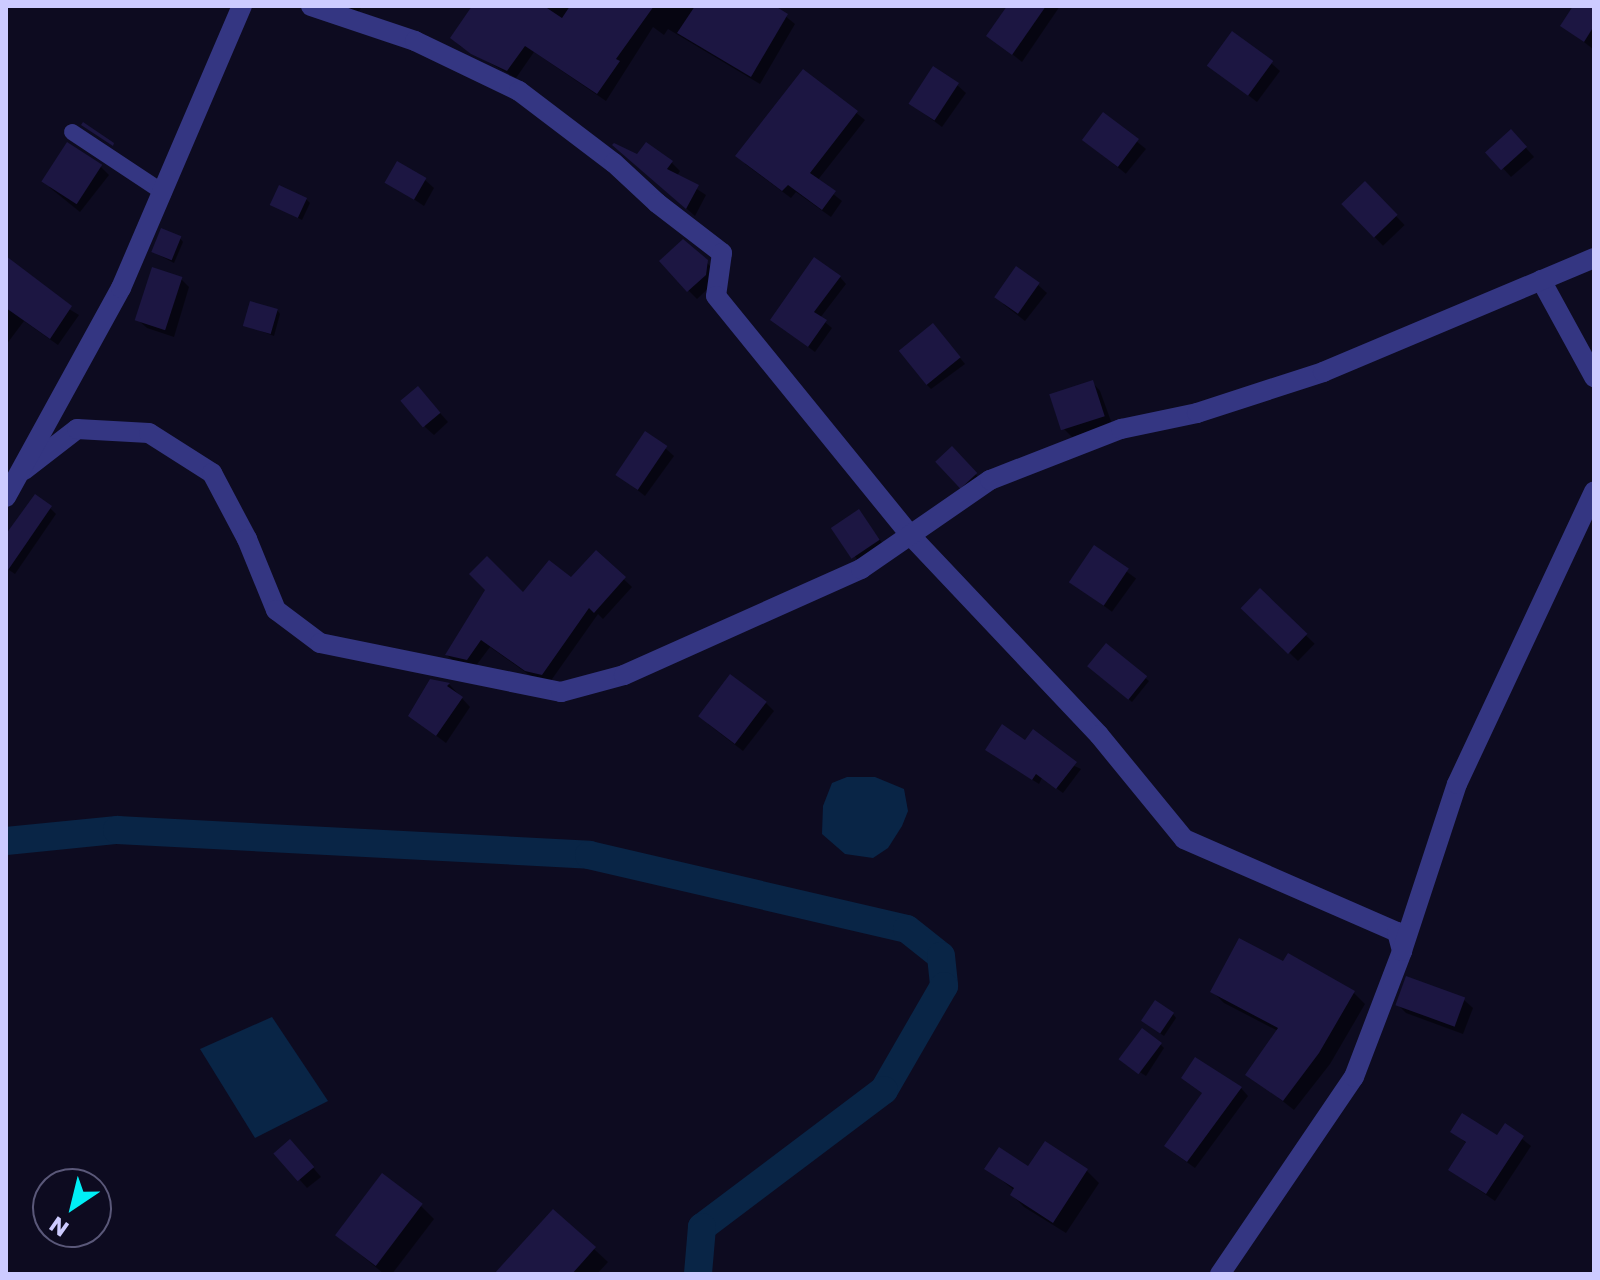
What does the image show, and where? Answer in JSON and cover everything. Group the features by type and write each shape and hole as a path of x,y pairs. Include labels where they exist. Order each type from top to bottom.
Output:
{"street":[{"path":"6,497 24,470 121,288 242,6"},
{"path":"311,6 415,41 519,91 614,163 657,203 722,253 716,296 910,535 1099,735 1184,839 1397,932 1402,951"},
{"path":"24,470 77,429 149,433 212,473 247,539 276,610 320,643 487,680 561,692 624,675 861,569 990,480 1121,429 1197,413 1323,372 1594,258"},
{"path":"1541,280 1594,377"},
{"path":"1220,1274 1354,1077 1402,951 1457,784 1594,492"}],"lane":[{"path":"72,132 164,193"}],"water":[{"path":"847,777 875,777 904,789 908,811 902,826 888,848 873,858 845,854 822,834 823,806 832,783"},
{"path":"272,1017 328,1101 255,1138 200,1049"}],"building":[{"path":"472,6 544,6 562,18 570,6 654,6 616,59 620,61 597,94 525,46 507,71 471,54 450,38"},
{"path":"695,6 775,6 788,14 751,77 677,33"},
{"path":"1007,6 1046,6 1012,55 986,36"},
{"path":"1573,6 1594,6 1594,26 1584,42 1560,26"},
{"path":"1232,31 1273,61 1248,96 1207,66"},
{"path":"933,66 959,83 934,121 908,104"},
{"path":"803,69 858,111 810,173 836,191 822,210 788,185 782,191 735,156"},
{"path":"1103,112 1139,139 1118,167 1082,140"},
{"path":"83,122 114,143 113,146 81,125"},
{"path":"1511,129 1527,147 1501,170 1485,152"},
{"path":"67,142 102,165 77,204 41,181"},
{"path":"646,142 673,161 667,169 699,185 686,209 612,145 614,143 637,154"},
{"path":"397,161 426,178 414,200 384,183"},
{"path":"1365,181 1398,215 1374,238 1341,204"},
{"path":"279,185 307,198 298,218 270,205"},
{"path":"161,228 181,236 172,260 151,252"},
{"path":"683,239 708,260 706,275 687,292 659,261"},
{"path":"6,256 72,306 50,339 6,308"},
{"path":"814,257 841,276 814,312 827,320 808,347 770,320"},
{"path":"1016,266 1040,283 1018,314 994,297"},
{"path":"152,267 182,277 165,330 135,320"},
{"path":"250,301 278,309 271,334 243,326"},
{"path":"933,323 961,357 926,385 899,351"},
{"path":"1093,380 1105,416 1061,430 1049,394"},
{"path":"418,386 440,413 423,428 400,401"},
{"path":"645,431 667,446 638,490 615,475"},
{"path":"952,446 977,473 960,489 935,462"},
{"path":"35,494 52,506 6,573 6,534"},
{"path":"859,509 880,540 852,559 831,528"},
{"path":"1094,545 1129,568 1104,606 1069,582"},
{"path":"596,550 626,577 594,613 589,608 542,675 525,671 481,640 467,660 445,655 485,590 469,574 487,556 523,592 549,560 571,577"},
{"path":"1260,588 1307,634 1288,654 1241,608"},
{"path":"1106,643 1147,676 1128,700 1087,666"},
{"path":"730,674 767,702 735,744 698,716"},
{"path":"430,679 450,683 447,686 463,697 436,736 408,716"},
{"path":"1002,724 1025,740 1033,729 1077,762 1056,789 1036,774 1032,780 985,750"},
{"path":"1239,938 1283,961 1288,953 1355,991 1319,1053 1283,1101 1245,1075 1278,1028 1210,992"},
{"path":"1406,976 1465,998 1455,1027 1395,1005"},
{"path":"1155,1000 1174,1013 1160,1034 1141,1021"},
{"path":"1142,1028 1162,1043 1138,1074 1119,1059"},
{"path":"1195,1057 1242,1087 1187,1162 1164,1146 1202,1093 1181,1078"},
{"path":"1462,1113 1497,1135 1505,1123 1524,1136 1486,1194 1448,1170 1466,1142 1450,1132"},
{"path":"290,1139 314,1167 298,1181 273,1153"},
{"path":"1045,1141 1088,1169 1053,1223 1010,1195 1014,1188 984,1169 999,1147 1028,1166"},
{"path":"382,1173 423,1204 376,1266 335,1235"},
{"path":"553,1209 596,1247 572,1274 494,1274"}],"waterway":[{"path":"6,841 117,830 589,855 907,929 941,956 944,986 884,1090 702,1227 698,1274"}]}
